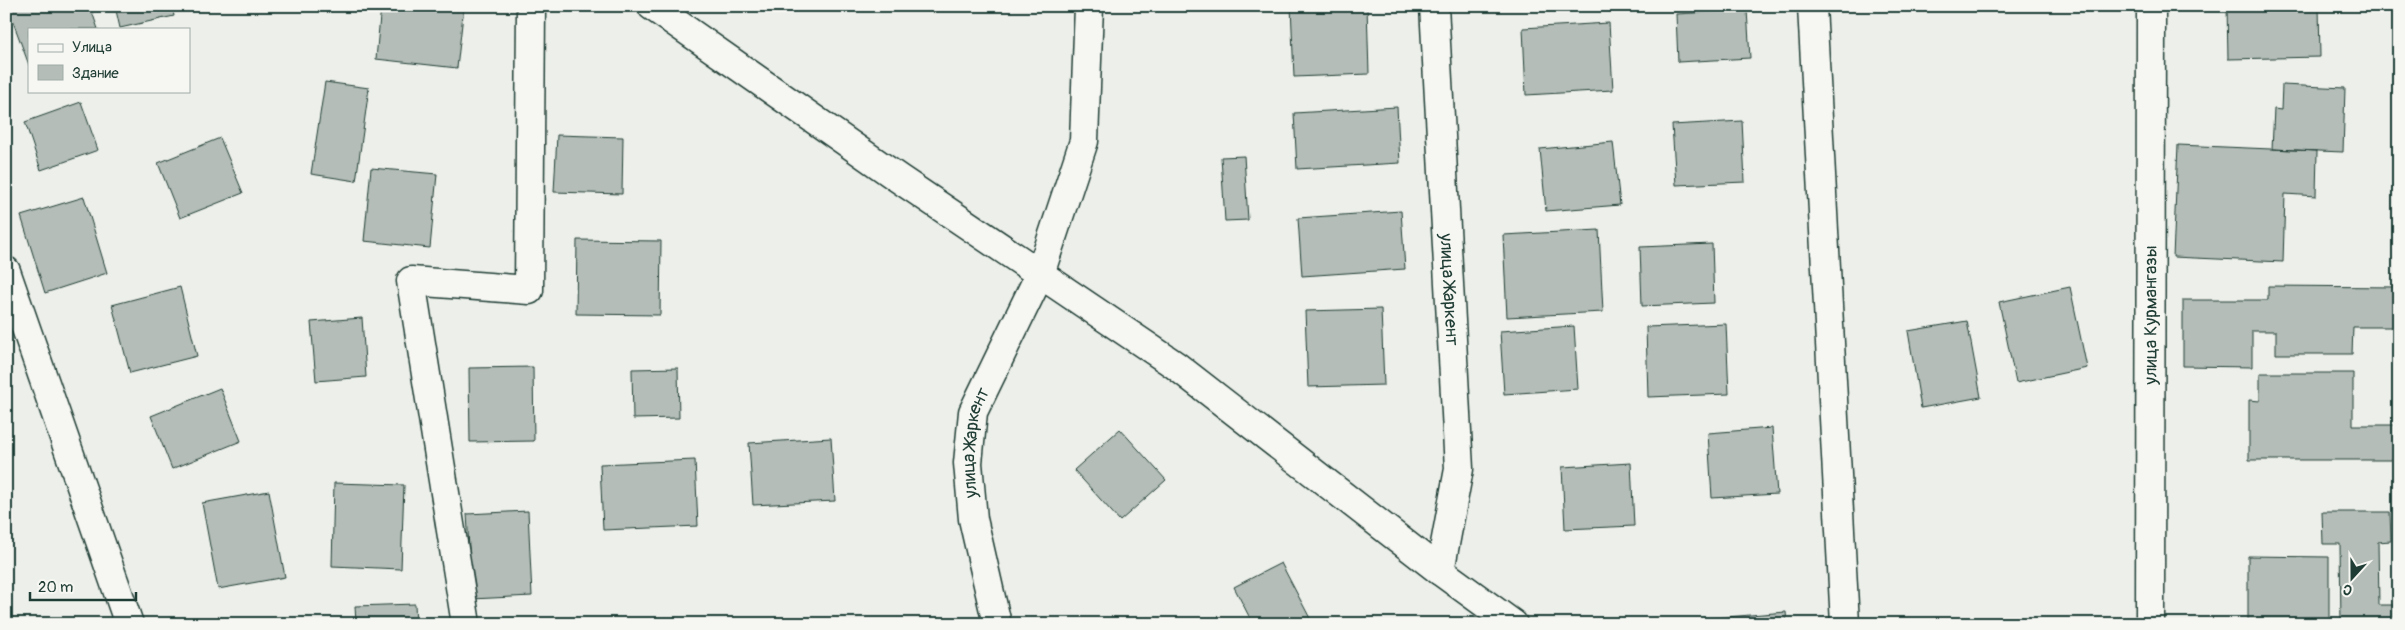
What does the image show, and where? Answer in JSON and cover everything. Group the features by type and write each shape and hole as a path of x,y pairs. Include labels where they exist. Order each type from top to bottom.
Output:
{"street":[{"path":"466,624 412,281 529,290 531,6"},
{"path":"652,6 898,178 1175,365 1440,571 1513,624"},
{"name":"улица Жаркент","path":"997,624 973,519 968,463 973,412 1040,274 1084,141 1089,6"},
{"name":"улица Жаркент","path":"1434,6 1459,469 1440,571"},
{"path":"1812,6 1845,624"},
{"name":"улица Курмангазы","path":"2150,624 2151,6"},
{"path":"6,271 129,624"}],"building":[{"path":"21,6 90,6 98,28 28,28 28,62 9,11"},
{"path":"115,6 172,6 174,16 120,28"},
{"path":"381,6 464,6 457,68 376,59"},
{"path":"1291,6 1367,6 1369,74 1294,77"},
{"path":"2227,6 2319,6 2320,57 2228,59"},
{"path":"1747,10 1750,58 1678,62 1676,14"},
{"path":"1609,23 1613,90 1526,95 1523,28"},
{"path":"325,82 369,88 356,181 311,174"},
{"path":"2282,85 2345,88 2343,152 2272,149 2274,109 2281,110"},
{"path":"81,102 98,150 41,170 25,122"},
{"path":"1397,107 1400,163 1297,169 1294,113"},
{"path":"1742,121 1745,182 1676,185 1672,125"},
{"path":"557,135 623,137 622,194 554,192"},
{"path":"220,138 243,193 180,218 158,163"},
{"path":"1613,142 1620,205 1546,211 1540,149"},
{"path":"2178,145 2317,151 2316,196 2285,194 2283,262 2173,257"},
{"path":"1244,156 1248,220 1225,221 1221,157"},
{"path":"371,168 437,174 430,248 364,241"},
{"path":"84,197 107,273 45,293 21,216"},
{"path":"1401,211 1405,269 1302,276 1298,218"},
{"path":"1599,230 1603,312 1507,317 1503,235"},
{"path":"577,240 661,241 660,315 576,314"},
{"path":"1712,244 1714,303 1642,306 1640,247"},
{"path":"2268,286 2399,287 2399,327 2353,327 2352,354 2276,354 2276,331 2252,331 2252,367 2183,366 2183,300 2268,300"},
{"path":"180,287 197,356 130,373 112,305"},
{"path":"2070,287 2087,368 2016,383 1999,302"},
{"path":"1381,309 1384,385 1308,387 1305,311"},
{"path":"362,318 366,377 316,381 311,322"},
{"path":"1967,321 1981,397 1921,408 1908,331"},
{"path":"1726,324 1729,394 1648,397 1646,327"},
{"path":"1574,326 1578,389 1504,394 1500,331"},
{"path":"533,367 534,441 470,442 469,368"},
{"path":"678,368 679,418 633,419 632,369"},
{"path":"2260,373 2353,373 2353,425 2399,425 2399,460 2249,460 2249,400 2260,401"},
{"path":"220,388 241,441 172,469 151,416"},
{"path":"1772,428 1777,494 1712,498 1708,433"},
{"path":"1120,429 1166,480 1120,521 1074,470"},
{"path":"831,438 835,501 753,505 749,443"},
{"path":"695,460 698,526 603,530 600,464"},
{"path":"1631,463 1634,526 1565,529 1562,467"},
{"path":"334,483 404,485 401,569 332,566"},
{"path":"269,491 285,577 218,589 202,503"},
{"path":"528,511 532,596 472,599 467,514"},
{"path":"2322,512 2390,512 2391,541 2378,542 2379,605 2399,605 2399,624 2341,624 2340,544 2323,544"},
{"path":"2248,556 2329,557 2329,624 2248,624"},
{"path":"1281,563 1313,624 1253,624 1234,587"},
{"path":"415,604 416,624 356,624 355,606"},
{"path":"1786,612 1787,624 1716,624 1715,618"}]}
